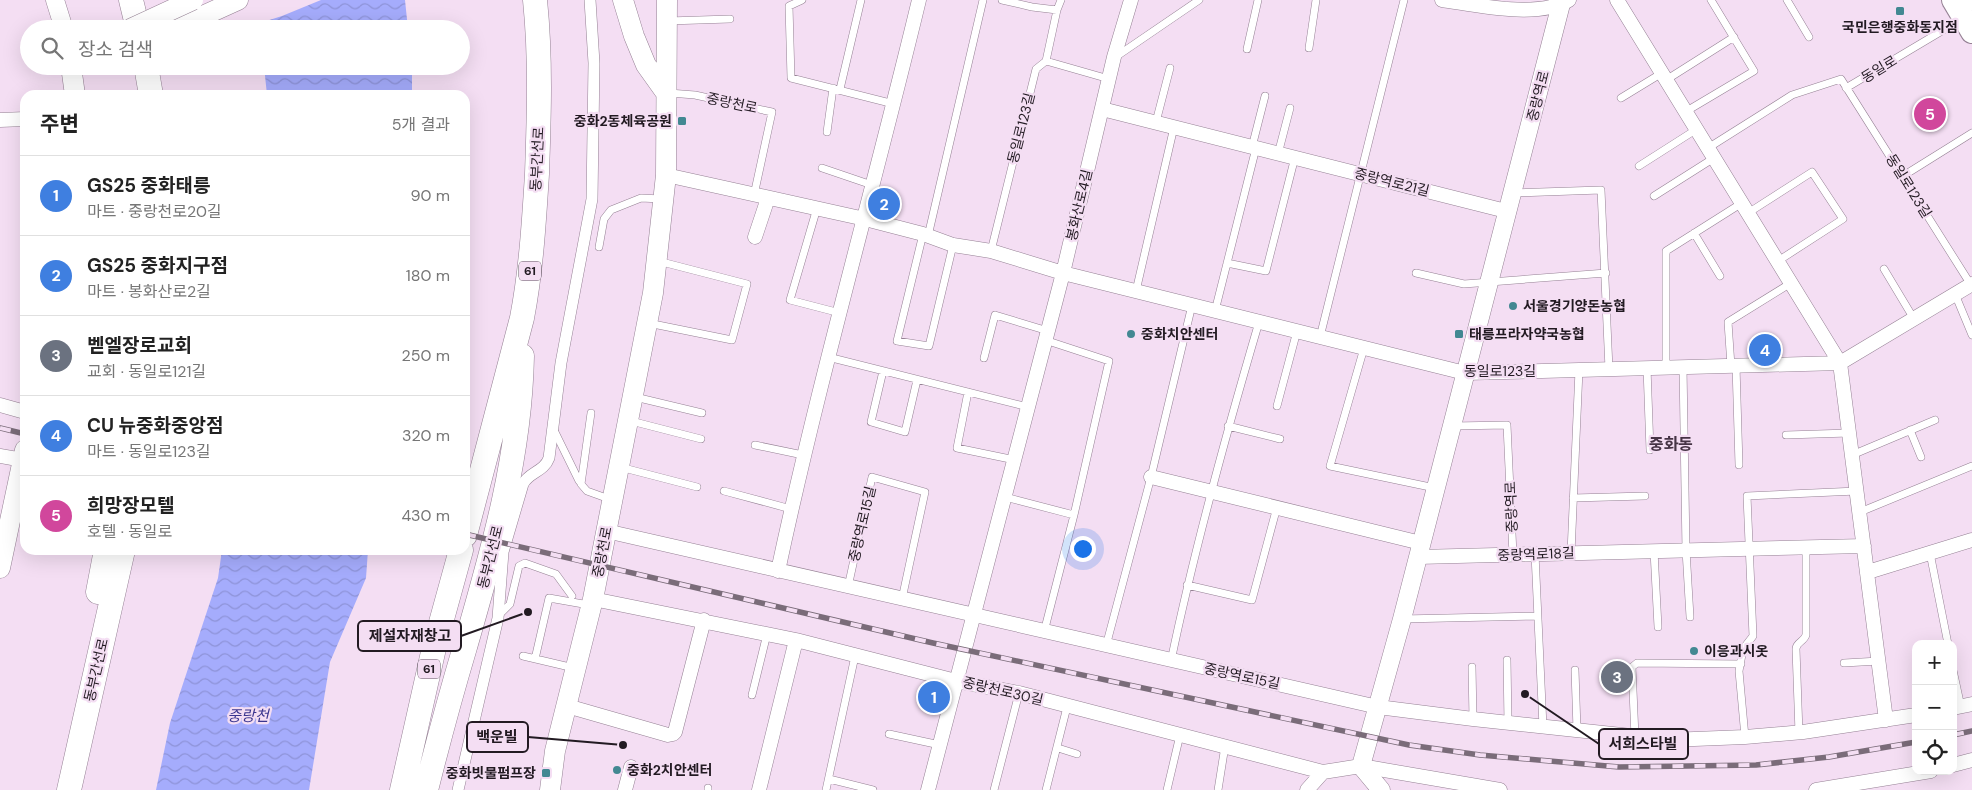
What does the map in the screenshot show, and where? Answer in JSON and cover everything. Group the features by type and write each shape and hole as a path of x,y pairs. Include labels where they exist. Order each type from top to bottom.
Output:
{"highway":[{"path":"131,0 136,20"},
{"name":"동부간선로","path":"470,516 522,318 528,287 540,114 538,28 535,0"},
{"path":"148,75 150,90"},
{"name":"동부간선로","path":"426,790 490,559 513,462 521,397 522,318"},
{"name":"동부간선로","path":"68,790 105,555"},
{"name":"동부간선로","path":"68,790 122,555"},
{"name":"61","path":"402,790 434,648 460,555"}],"main road":[{"path":"150,20 193,0"},
{"path":"194,20 238,0"},
{"path":"623,0 634,36 646,65 666,93"},
{"name":"중랑천로","path":"550,790 555,751 592,602 653,293 666,175 667,0"},
{"path":"72,75 74,90"},
{"path":"0,568 20,474"}],"street":[{"path":"55,0 61,20"},
{"path":"458,790 499,614 503,552 523,484 528,477 544,468 549,458 561,363 592,199 594,63 590,0"},
{"path":"778,570 827,357 865,220 872,185 919,0"},
{"name":"봉화산로4길","path":"928,790 1047,336 1114,58 1131,0"},
{"path":"1442,0 1522,10 1563,2"},
{"path":"1617,0 1840,363 1886,720"},
{"name":"중랑역로","path":"1361,766 1402,619 1506,211 1513,193 1563,2"},
{"name":"중랑역로21길","path":"1102,109 1506,211"},
{"path":"0,120 20,119"},
{"name":"동일로123길","path":"666,175 817,208 926,235 953,245 991,252 1063,273 1465,373 1840,363 1971,284"},
{"path":"755,237 768,198"},
{"path":"0,405 20,411"},
{"path":"0,456 20,455"},
{"name":"중랑역로18길","path":"1151,477 1277,506 1419,550 1513,555 1864,546"},
{"name":"중랑역로15길","path":"606,531 1171,661 1378,706 1473,719 1669,740 1800,733 1912,716"},
{"path":"1868,572 1972,540"},
{"name":"중랑천로30길","path":"592,602 704,620 796,640 956,681 1019,693 1323,772 1361,766 1500,790"},
{"path":"567,706 668,735 673,734 704,620"},
{"path":"759,790 796,640"},
{"path":"1957,764 1972,760"},
{"path":"1361,766 1381,790"},
{"path":"625,790 631,767"},
{"path":"1307,790 1323,772"},
{"path":"1816,790 1882,785 1917,775"}],"lane":[{"path":"802,0 789,6 791,78 894,104"},
{"path":"827,132 860,0"},
{"path":"953,245 929,346 897,341 926,235 983,0"},
{"path":"1002,0 1031,3 1057,10 1061,0"},
{"path":"1114,58 1199,0"},
{"path":"1247,49 1258,0"},
{"path":"1308,48 1316,0"},
{"path":"1320,337 1404,0"},
{"path":"1685,112 1754,71 1711,0"},
{"path":"1787,0 1809,37"},
{"name":"동일로123길","path":"991,252 1036,69 1046,61 1057,10"},
{"name":"동일로","path":"1711,153 1792,95 1841,79 1846,88 1964,13"},
{"path":"668,20 730,19"},
{"path":"1621,98 1664,77 1734,37"},
{"path":"1046,61 1109,79"},
{"path":"1156,122 1170,68"},
{"name":"동일로123길","path":"1846,88 1971,284"},
{"name":"중랑천로","path":"666,93 696,95 772,112 754,194"},
{"path":"1216,310 1265,96"},
{"path":"1278,154 1290,108"},
{"path":"1136,291 1174,127"},
{"path":"1639,166 1697,129"},
{"path":"1902,176 1972,133"},
{"path":"1654,196 1711,153"},
{"path":"1227,263 1266,271 1294,157"},
{"path":"822,168 872,185"},
{"path":"1666,368 1666,251 1694,233 1812,172 1843,219 1778,261"},
{"path":"1513,193 1601,190 1609,369"},
{"path":"599,246 604,219 612,210 641,198 663,199"},
{"path":"817,208 790,300 840,313"},
{"path":"1694,233 1720,276"},
{"path":"647,323 732,340 747,284 657,261"},
{"path":"1884,268 1914,319"},
{"path":"1416,273 1464,284 1606,273"},
{"path":"1739,466 1733,366 1728,322 1791,283"},
{"path":"1955,294 1972,335"},
{"path":"1106,646 1151,477 1192,304"},
{"path":"984,358 995,315 1109,361 1074,515 1044,632"},
{"path":"1171,661 1187,585 1228,426 1259,322"},
{"path":"1276,406 1297,331"},
{"path":"1364,348 1330,466 1435,488"},
{"path":"827,357 1028,407"},
{"path":"1683,367 1686,550 1690,618"},
{"path":"1647,368 1650,450"},
{"path":"1571,553 1579,370"},
{"path":"882,371 871,422 905,432 917,380"},
{"path":"968,392 957,448 1015,460"},
{"path":"633,396 702,412"},
{"path":"581,484 591,413"},
{"path":"628,420 700,439"},
{"path":"1852,455 1935,420"},
{"name":"중랑역로","path":"1451,426 1508,425 1513,555"},
{"path":"1228,426 1280,439"},
{"path":"553,428 586,491 612,500"},
{"path":"1910,430 1921,457"},
{"path":"1786,435 1850,433"},
{"path":"754,445 803,455"},
{"path":"619,466 697,486"},
{"path":"1860,512 1972,466"},
{"name":"중랑역로15길","path":"848,587 872,477 926,492 902,599"},
{"path":"724,491 791,509"},
{"path":"1745,737 1740,671 1744,649 1753,638 1747,496 1857,491"},
{"path":"1573,498 1645,496"},
{"path":"1005,497 1074,515"},
{"path":"1187,585 1252,600 1277,506"},
{"path":"1800,733 1796,649 1797,644 1804,640 1806,635 1806,548"},
{"path":"1654,552 1658,627"},
{"path":"1930,553 1947,640"},
{"path":"1535,554 1543,727"},
{"path":"499,614 510,604 519,566 525,563 556,574 572,596"},
{"path":"535,659 549,598 592,602"},
{"path":"1402,619 1537,616"},
{"path":"752,695 767,634"},
{"path":"523,656 576,668"},
{"path":"826,790 855,656"},
{"path":"1507,660 1508,723"},
{"path":"1844,663 1879,661"},
{"path":"1635,737 1632,668 1634,665 1637,663 1741,664"},
{"path":"1472,667 1473,719"},
{"path":"1575,670 1577,730"},
{"path":"1957,685 1962,706"},
{"path":"994,790 1019,693"},
{"path":"1046,790 1067,706"},
{"path":"889,734 940,745"},
{"path":"1167,790 1180,735"},
{"path":"1218,790 1225,745"},
{"path":"1058,748 1077,754"},
{"path":"829,779 873,790"}],"water":[{"path":"284,0 405,0 407,20 267,20"},
{"path":"265,75 412,75 412,90 266,90"},
{"name":"중랑천","path":"221,555 368,555 366,578 330,662 309,790 156,790 170,723 218,578"}],"pier":[{"path":"281,0 321,0 282,16 263,20"}],"railway":[{"path":"0,428 20,433"},
{"path":"470,535 933,643 1409,745 1480,755 1619,767 1756,765 1829,757 1912,743"},
{"path":"1957,734 1972,731"}],"place":[{"name":"국민은행중화동지점","path":"1900,11"},
{"name":"희망장모텔","path":"1930,114"},
{"name":"중화2동체육공원","path":"682,121"},
{"name":"GS25 중화지구점","path":"884,204"},
{"name":"서울경기양돈농협","path":"1513,306"},
{"name":"중화치안센터","path":"1131,334"},
{"name":"태릉프라자약국농협","path":"1459,334"},
{"name":"CU 뉴중화중앙점","path":"1765,350"},
{"name":"제설자재창고","path":"528,612"},
{"name":"이응과시옷","path":"1694,651"},
{"name":"벧엘장로교회","path":"1617,677"},
{"name":"서희스타빌","path":"1525,694"},
{"name":"GS25 중화태릉","path":"934,697"},
{"name":"백운빌","path":"623,745"},
{"name":"중화2치안센터","path":"617,770"},
{"name":"중화빗물펌프장","path":"546,773"}],"district":[{"name":"중화동","path":"1671,444"}]}
